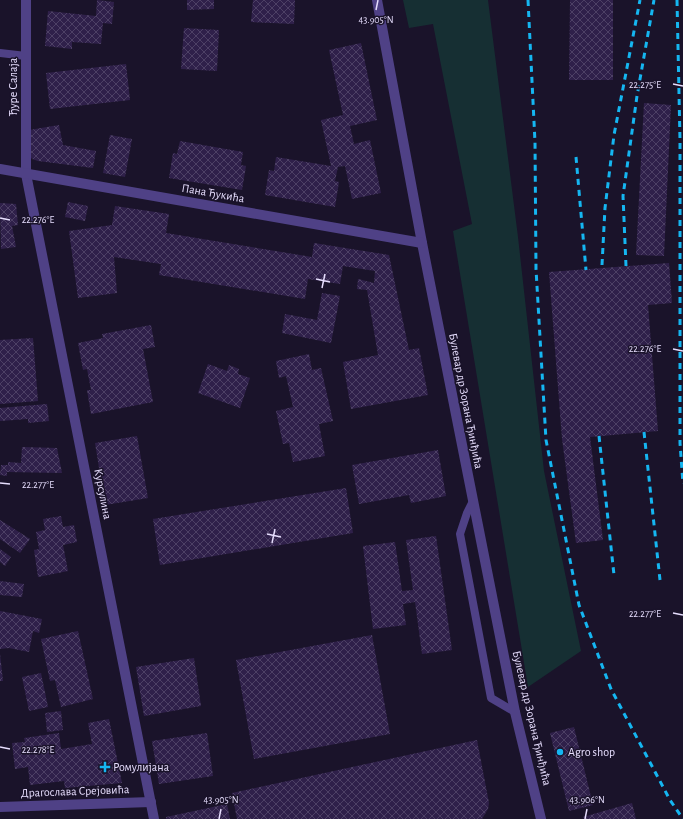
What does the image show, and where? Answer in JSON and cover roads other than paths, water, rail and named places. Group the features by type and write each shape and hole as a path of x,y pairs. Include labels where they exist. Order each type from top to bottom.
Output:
{"street":[{"name":"Ђуре Салаја","path":"26,0 26,174"},
{"name":"Булевар др Зорана Ђинђића","path":"378,0 422,243 473,501 515,712 541,819"},
{"name":"Пана Ђукића","path":"0,169 422,243"},
{"name":"Курсулина","path":"26,174 154,819"},
{"name":"Драгослава Срејовића","path":"0,807 151,802"},
{"name":"Булевар др Зорана Ђинђића","path":"536,819 538,804"}],"lane":[{"path":"0,53 26,56"},
{"path":"473,501 466,513 460,534 491,698 515,712"}],"railway":[{"path":"528,0 535,142 536,269 546,440 579,605 611,689 670,800 683,819"},
{"path":"602,265 605,208 614,135 640,0"},
{"path":"626,266 623,196 637,96 654,0"},
{"path":"677,0 680,140 680,443 683,484"},
{"path":"576,157 586,270"},
{"path":"644,432 660,580"},
{"path":"599,436 614,575"}],"place":[{"name":"Agro shop","path":"560,752"},
{"name":"Ромулијана","path":"105,767"}]}
